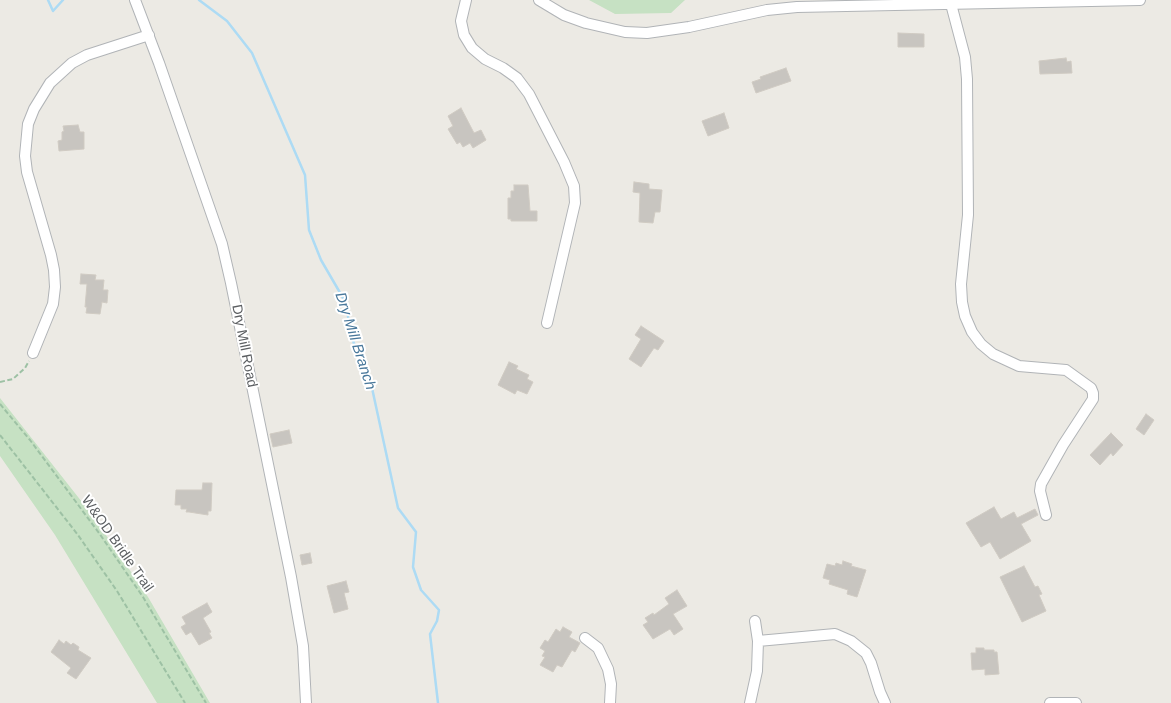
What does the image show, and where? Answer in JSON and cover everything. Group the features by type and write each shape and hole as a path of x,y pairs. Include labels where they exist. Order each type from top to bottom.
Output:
{"street":[{"name":"Dry Mill Road","path":"135,0 222,244 303,646 306,703"},
{"path":"466,0 461,20 464,35 472,48 485,59 517,78 529,94 564,162 574,186 576,203 547,323"},
{"path":"539,0 564,14 586,23 625,32 647,33 682,28 766,10 797,7 1140,0"},
{"path":"951,4 965,57 967,79 968,215 961,284 965,316 972,332 992,354 1019,366 1066,370 1091,388 1093,393 1093,399 1063,445 1041,484 1040,491 1046,515"},
{"path":"33,354 53,304 55,287 51,255 27,172 25,156 28,124 34,109 50,83 72,63 87,55 149,35"},
{"path":"750,703 757,671 758,641 755,621"},
{"path":"758,641 835,634 851,641 866,653 869,658 885,703"},
{"path":"585,638 598,648 608,669 611,684 610,703"},
{"path":"1050,703 1076,703"}],"path":[{"path":"0,382 13,379 25,368 33,354"},
{"name":"W&OD Bridle Trail","path":"0,404 30,440 100,533 143,597 206,703"},
{"path":"0,436 78,535 116,591 185,703"}],"green space":[{"path":"589,0 685,0 671,13 615,14"},
{"path":"0,398 93,516 148,597 210,703 157,703 55,535 0,456"}],"building":[{"path":"898,33 924,34 924,47 898,47"},
{"path":"1066,58 1067,62 1071,61 1072,73 1040,74 1039,61"},
{"path":"786,68 791,81 756,93 752,82 761,79 760,77"},
{"path":"461,108 474,133 481,130 486,140 473,148 470,143 463,147 460,142 457,144 448,129 453,126 448,116"},
{"path":"724,113 729,128 708,136 702,121"},
{"path":"78,125 80,132 84,132 84,149 59,151 58,141 62,140 63,126"},
{"path":"634,182 649,184 649,189 662,190 660,212 655,212 653,223 639,222 640,193 633,192"},
{"path":"514,185 528,185 530,211 537,211 537,221 511,221 511,219 508,219 508,198 511,198 511,191 514,191"},
{"path":"81,274 96,275 95,280 104,280 103,290 108,290 107,303 102,302 100,314 86,313 87,284 80,284"},
{"path":"641,326 664,341 658,350 654,348 641,367 629,359 641,339 635,335"},
{"path":"509,362 518,366 516,369 529,375 527,379 533,382 527,394 517,390 515,394 498,385"},
{"path":"1146,414 1154,420 1144,435 1136,429"},
{"path":"289,430 292,443 273,447 270,434"},
{"path":"1111,433 1123,445 1113,456 1111,453 1100,465 1090,455"},
{"path":"203,483 212,483 211,511 208,511 208,515 186,512 187,509 181,509 181,505 175,505 176,490 202,490"},
{"path":"994,507 1001,519 1014,512 1017,518 1035,509 1038,515 1021,524 1031,541 1000,559 990,542 981,547 966,523"},
{"path":"310,553 312,563 302,565 300,555"},
{"path":"843,561 852,564 851,566 866,570 857,597 847,594 848,590 829,584 830,580 823,578 827,564 835,566 836,563 842,565"},
{"path":"1024,566 1035,587 1038,586 1042,594 1039,595 1046,611 1022,622 1000,577"},
{"path":"346,581 349,592 344,593 348,609 334,613 327,586"},
{"path":"677,590 687,606 673,614 683,629 674,635 670,629 653,639 643,625 648,622 645,618 653,613 654,615 669,604 665,598"},
{"path":"207,603 212,612 203,618 211,632 209,633 212,638 199,645 191,632 186,635 181,627 186,624 182,617"},
{"path":"563,627 572,632 569,637 580,643 575,652 572,650 562,667 557,665 553,672 540,665 545,657 542,656 545,651 540,648 545,640 548,642 556,629 560,632"},
{"path":"59,640 64,644 66,641 71,645 73,643 79,647 78,650 91,658 76,679 67,673 71,668 51,652"},
{"path":"976,648 997,652 999,674 985,675 985,669 972,670 971,653 976,653"}],"waterway":[{"name":"Dry Mill Branch","path":"48,0 53,11 63,0"},
{"name":"Dry Mill Branch","path":"199,0 227,21 252,53 305,175 309,230 321,260 346,303 351,336 372,388 398,508 416,532 413,567 421,590 439,610 437,621 430,634 438,703"}]}
